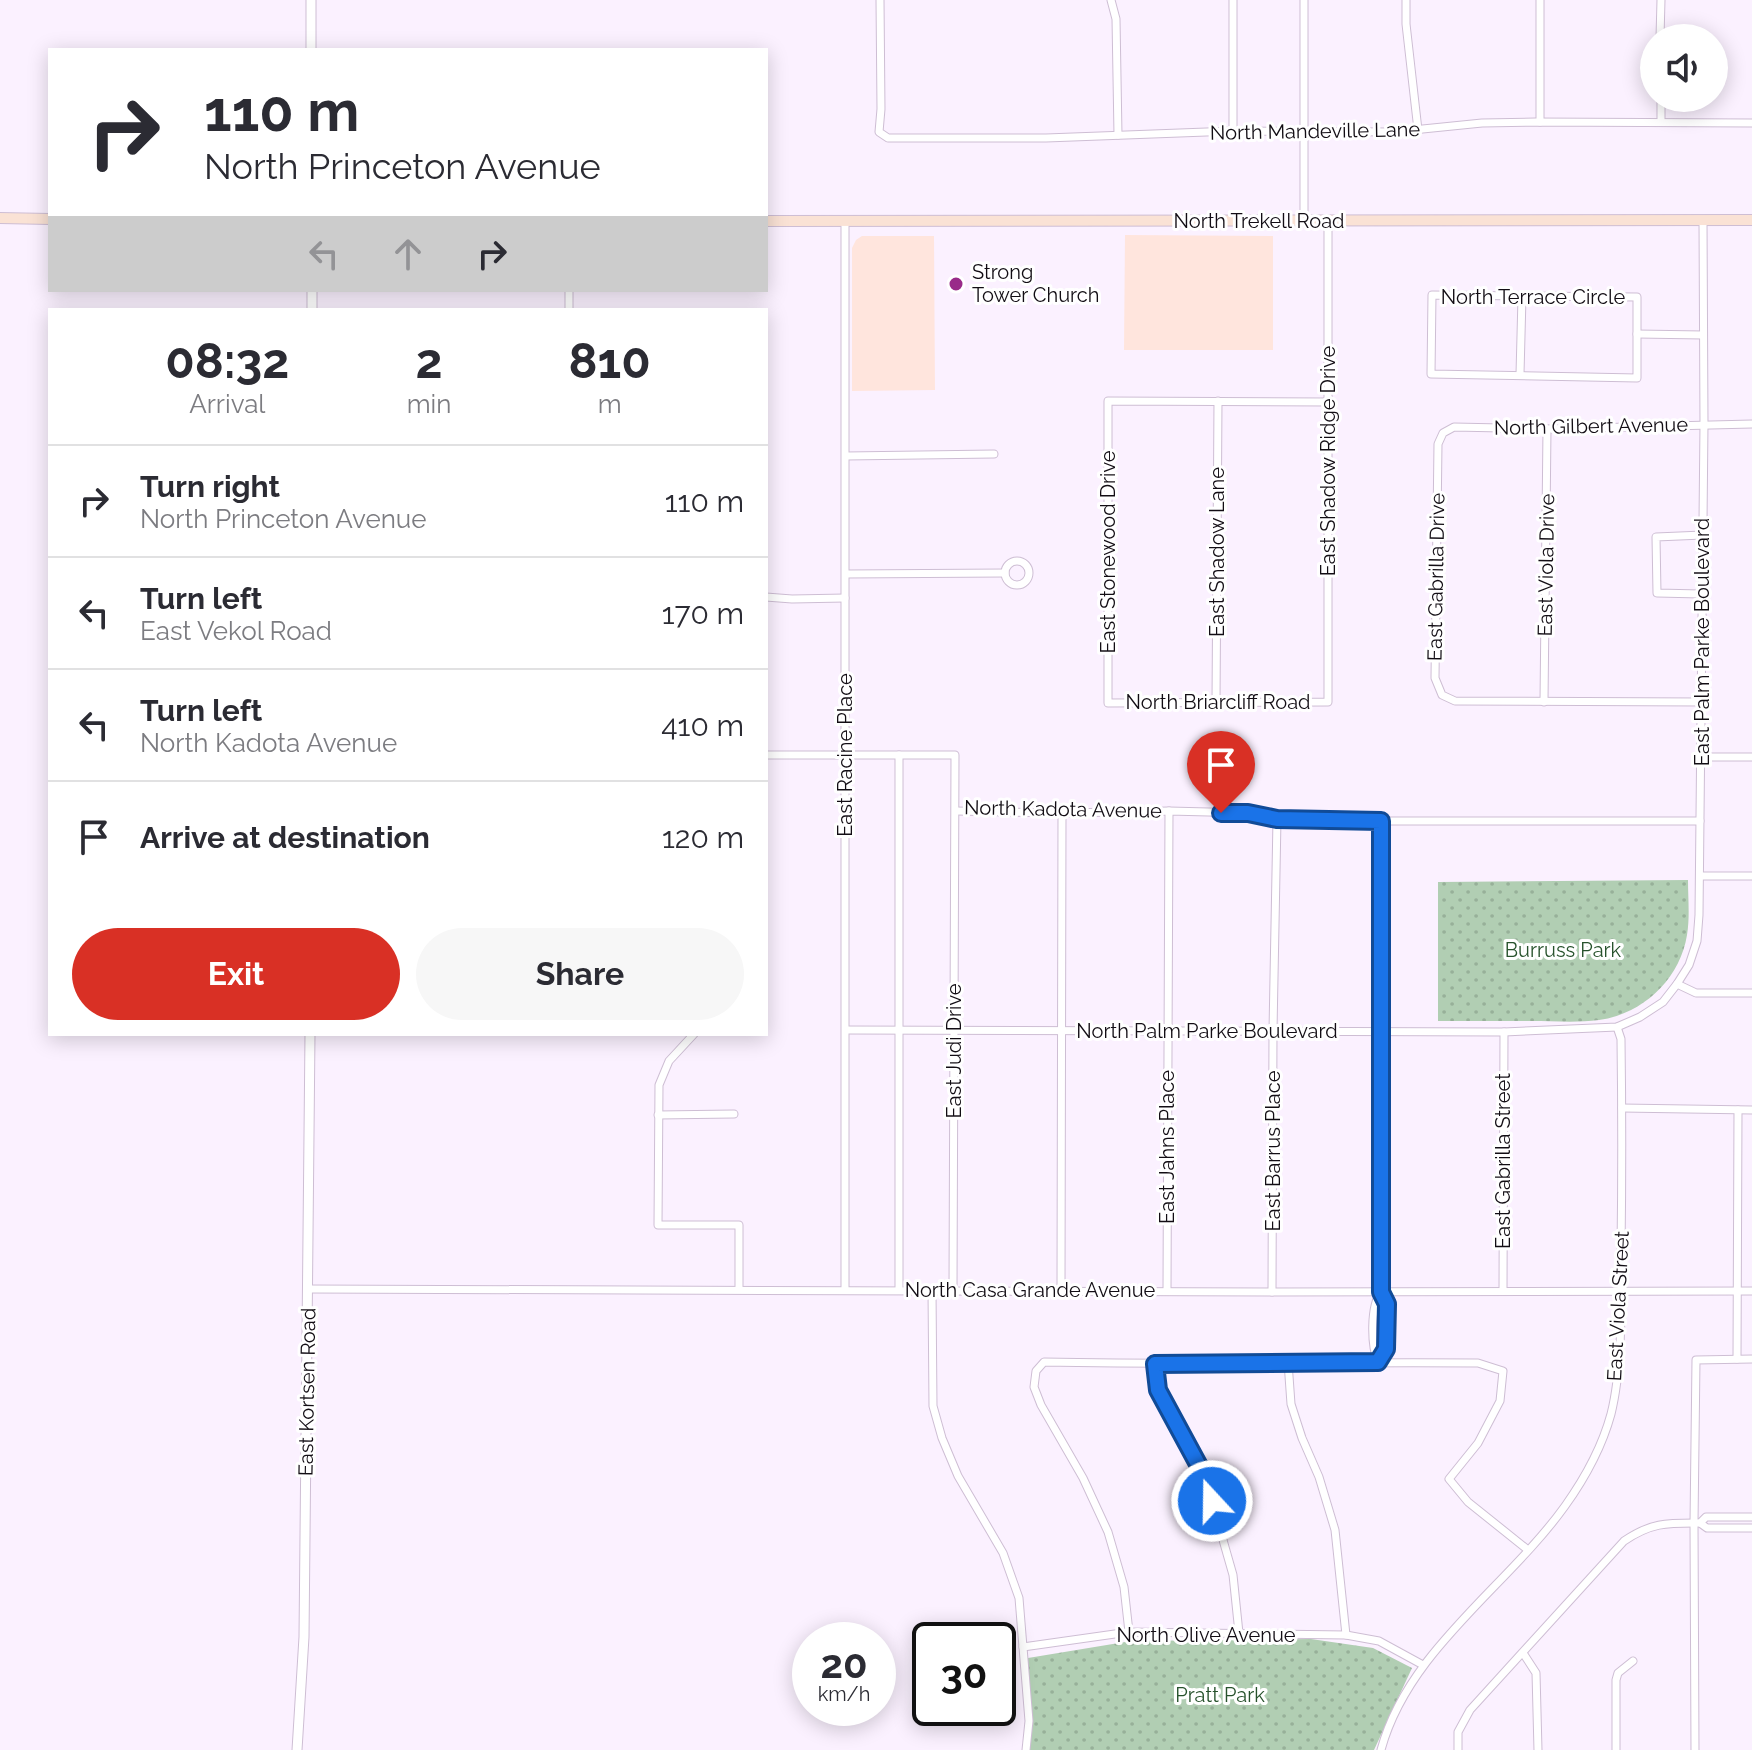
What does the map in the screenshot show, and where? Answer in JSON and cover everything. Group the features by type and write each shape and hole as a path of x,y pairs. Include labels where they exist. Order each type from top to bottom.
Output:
{"main road":[{"path":"0,218 48,219"},
{"name":"North Trekell Road","path":"768,221 1752,220"}],"street":[{"path":"311,0 311,48"},
{"name":"North Mandeville Lane","path":"880,0 879,132 888,138 1046,138 1233,131 1393,132 1482,123 1752,123"},
{"path":"1111,0 1116,19 1118,135"},
{"path":"1233,0 1233,131"},
{"path":"1304,0 1304,221"},
{"path":"1406,0 1418,130"},
{"path":"1540,0 1540,122"},
{"path":"1660,24 1661,0"},
{"path":"1661,112 1661,121"},
{"name":"East Palm Parke Boulevard","path":"1617,1027 1663,1002 1689,965 1697,941 1702,757 1703,220"},
{"name":"East Racine Place","path":"845,221 845,1289"},
{"name":"East Shadow Ridge Drive","path":"1328,221 1328,702"},
{"name":"North Terrace Circle","path":"1432,295 1522,297 1637,297 1637,378 1431,374 1432,295"},
{"path":"1520,374 1522,297"},
{"name":"North Terrace Circle","path":"1637,334 1703,335"},
{"name":"East Stonewood Drive","path":"1108,703 1108,401 1218,401"},
{"path":"1218,401 1328,402"},
{"name":"East Shadow Lane","path":"1216,703 1218,401"},
{"name":"North Gilbert Avenue","path":"1438,444 1443,433 1454,427 1547,429 1752,424"},
{"name":"East Viola Drive","path":"1544,702 1547,429"},
{"name":"East Gabrilla Drive","path":"1438,444 1435,678 1442,695 1455,701 1544,702"},
{"path":"846,456 994,454"},
{"path":"1701,594 1657,593 1656,537 1703,535"},
{"path":"846,574 1005,573"},
{"path":"768,597 845,598"},
{"name":"North Briarcliff Road","path":"1108,703 1328,702"},
{"path":"1544,702 1702,702"},
{"name":"North Kadota Avenue","path":"768,755 955,755 956,811 1169,811 1248,813 1277,819 1381,821 1700,821"},
{"path":"899,755 899,1290"},
{"path":"1702,757 1752,757"},
{"name":"East Judi Drive","path":"953,1290 956,811"},
{"name":"East Jahns Place","path":"1167,1291 1169,811"},
{"path":"1061,1290 1062,813"},
{"name":"East Barrus Place","path":"1272,1292 1277,819"},
{"path":"1378,1362 1373,1351 1374,1300 1381,1292 1381,821"},
{"path":"1701,876 1752,876"},
{"path":"1677,984 1696,993 1752,993"},
{"name":"North Palm Parke Boulevard","path":"846,1030 1504,1032 1617,1027"},
{"name":"East Viola Street","path":"1381,1750 1404,1695 1423,1665 1565,1507 1592,1464 1611,1414 1618,1362 1621,1292 1621,1039 1617,1027"},
{"name":"East Gabrilla Street","path":"1503,1291 1504,1032"},
{"name":"East Kortsen Road","path":"297,1750 304,1637 310,1036"},
{"path":"689,1036 669,1061 659,1085 658,1225 739,1225 739,1289"},
{"path":"1622,1108 1752,1110"},
{"path":"1737,1359 1738,1110"},
{"path":"658,1115 734,1114"},
{"name":"North Casa Grande Avenue","path":"308,1289 1752,1291"},
{"path":"932,1290 933,1406 942,1438 958,1476 1003,1553 1019,1598 1029,1721 1026,1750"},
{"path":"1695,1750 1696,1360 1752,1359"},
{"path":"1129,1632 1124,1587 1108,1532 1034,1387 1036,1371 1044,1362 1478,1363 1503,1371 1500,1401 1478,1443 1449,1479 1468,1502 1528,1550"},
{"path":"1288,1362 1291,1404 1335,1530 1346,1635"},
{"path":"1155,1364 1158,1390 1205,1477 1233,1575 1239,1633"},
{"path":"1697,1523 1706,1517 1752,1517"},
{"path":"1458,1750 1458,1732 1470,1710 1624,1541 1648,1527 1663,1524 1697,1523 1707,1528 1752,1528"},
{"name":"North Olive Avenue","path":"1023,1647 1129,1632 1346,1635 1379,1641 1423,1665"},
{"path":"1523,1653 1536,1673 1538,1750"},
{"path":"1616,1750 1616,1680 1618,1673 1633,1661"}],"shaded area":[{"path":"1125,235 1273,236 1273,350 1124,350"},
{"path":"862,236 934,236 935,390 852,391 852,248"}],"green space":[{"name":"Burruss Park","path":"1688,880 1689,914 1683,951 1668,980 1657,992 1630,1010 1599,1020 1582,1021 1438,1021 1438,882"},
{"name":"Pratt Park","path":"1311,1639 1373,1648 1412,1668 1374,1750 1029,1750 1028,1658 1131,1641"}],"place":[{"name":"Strong Tower Church","path":"956,284"}],"route":[{"path":"1212,1501 1205,1477 1158,1390 1155,1364 1378,1362 1386,1349 1387,1304 1381,1292 1381,821 1277,819 1248,813 1221,813"}]}
